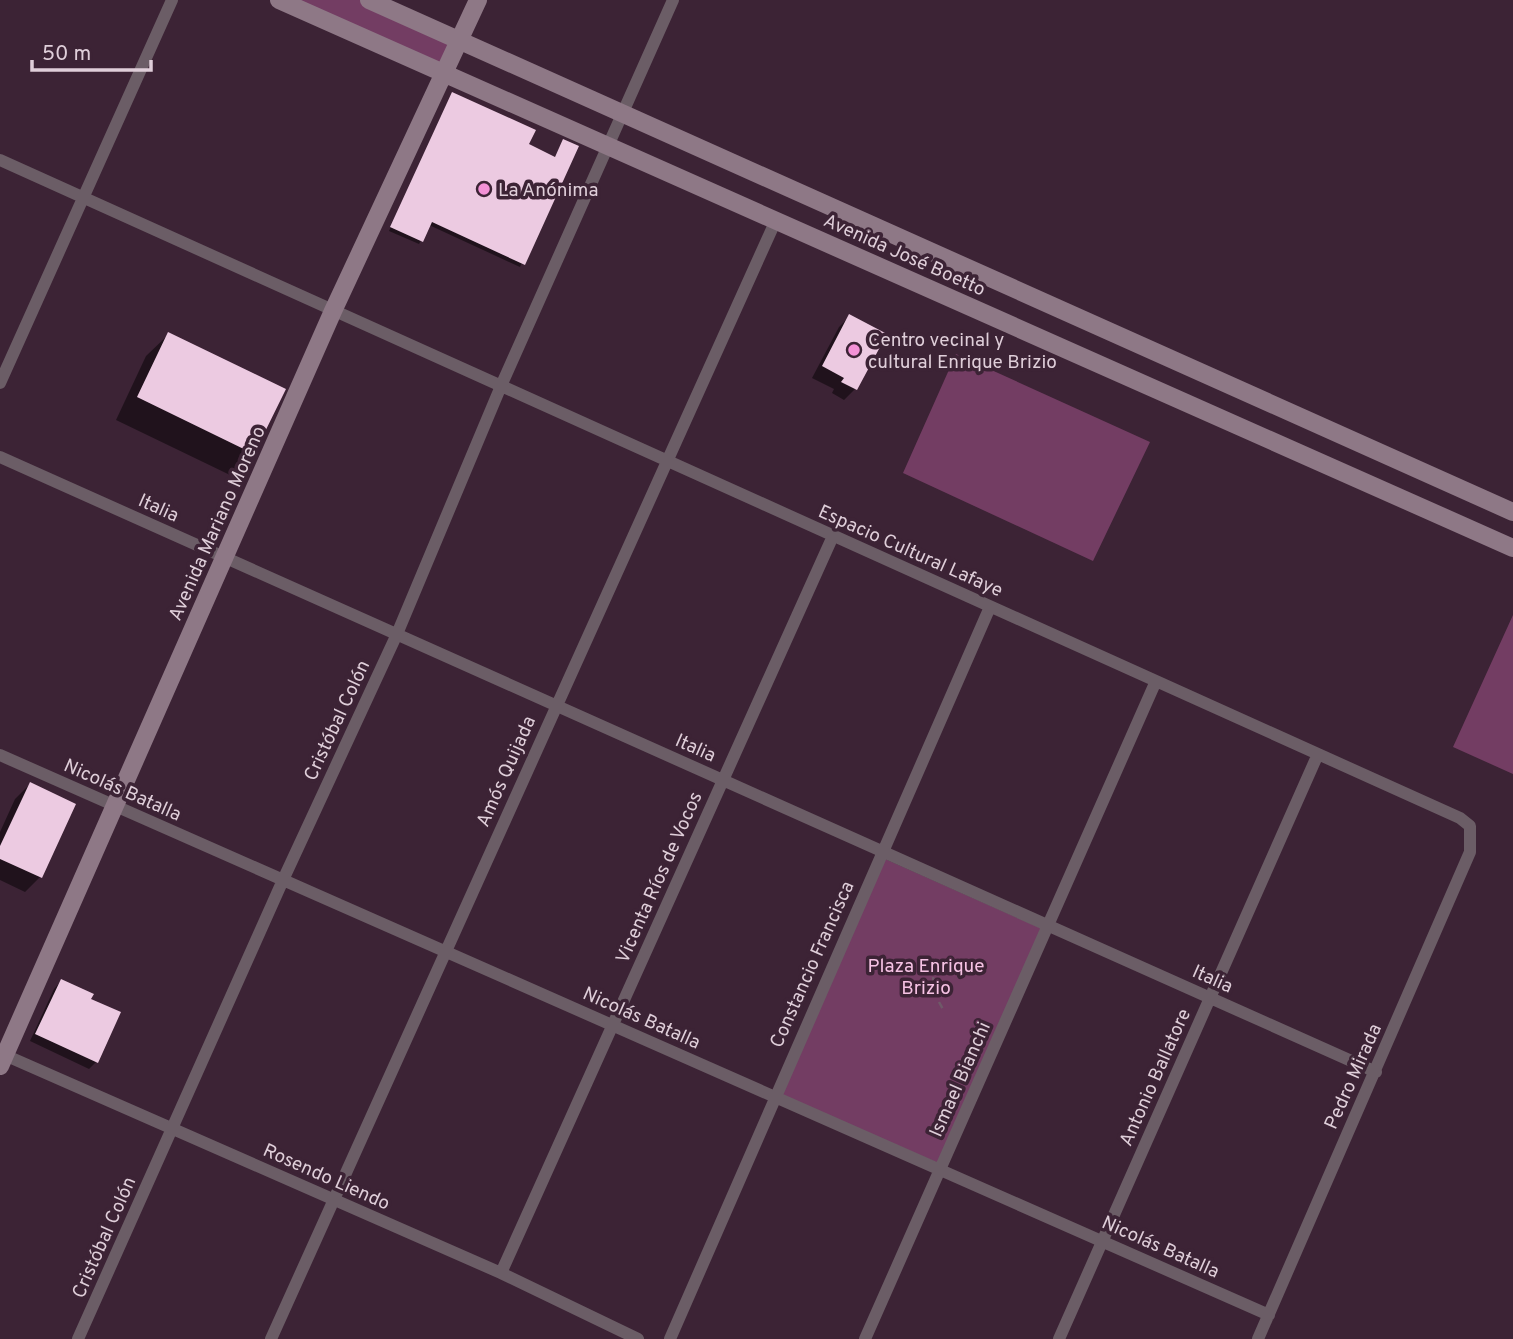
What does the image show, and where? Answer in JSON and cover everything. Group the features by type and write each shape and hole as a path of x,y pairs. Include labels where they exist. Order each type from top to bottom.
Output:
{"main road":[{"name":"Avenida José Boetto","path":"279,0 1513,548"},
{"name":"Avenida José Boetto","path":"369,0 1513,512"},
{"name":"Avenida Mariano Moreno","path":"2,1058 116,807 223,557 333,311 478,0"}],"street":[{"path":"0,383 172,0"},
{"name":"Cristóbal Colón","path":"78,1339 283,880 397,634 501,386 673,0"},
{"name":"Espacio Cultural Lafaye","path":"0,160 1460,818 1471,826"},
{"name":"Amós Quijada","path":"271,1339 776,220"},
{"name":"Italia","path":"0,457 1376,1072"},
{"name":"Vicenta Ríos de Vocos","path":"501,1273 833,536"},
{"name":"Constancio Francisca","path":"670,1339 773,1097 990,607"},
{"name":"Ismael Bianchi","path":"865,1339 1156,681"},
{"name":"Antonio Ballatore","path":"1059,1339 1318,754"},
{"name":"Nicolás Batalla","path":"0,755 1269,1315"},
{"name":"Pedro Mirada","path":"1258,1339 1470,852 1471,826"},
{"name":"Rosendo Liendo","path":"2,1058 501,1273 638,1339"}],"path":[{"path":"933,977 934,985"},
{"path":"939,1002 944,1011"}],"green space":[{"path":"290,0 361,0 453,41 442,67"},
{"path":"956,354 1150,442 1093,561 903,473"},
{"path":"1513,615 1513,774 1453,747"},
{"name":"Plaza Enrique Brizio","path":"883,858 1043,929 938,1163 779,1095"}],"building":[{"name":"La Anónima","path":"452,92 536,130 529,144 555,157 563,139 579,146 525,265 432,222 423,242 390,227"},
{"name":"Centro vecinal y cultural Enrique Brizio","path":"849,314 887,334 857,390 841,382 844,378 822,366"},
{"path":"168,332 286,389 254,454 137,397"},
{"path":"30,782 76,804 42,878 0,859 0,846"},
{"path":"61,979 94,994 91,999 121,1012 98,1063 35,1034"}],"place":[{"name":"La Anónima","path":"484,189"},
{"name":"Centro vecinal y cultural Enrique Brizio","path":"854,350"}]}
